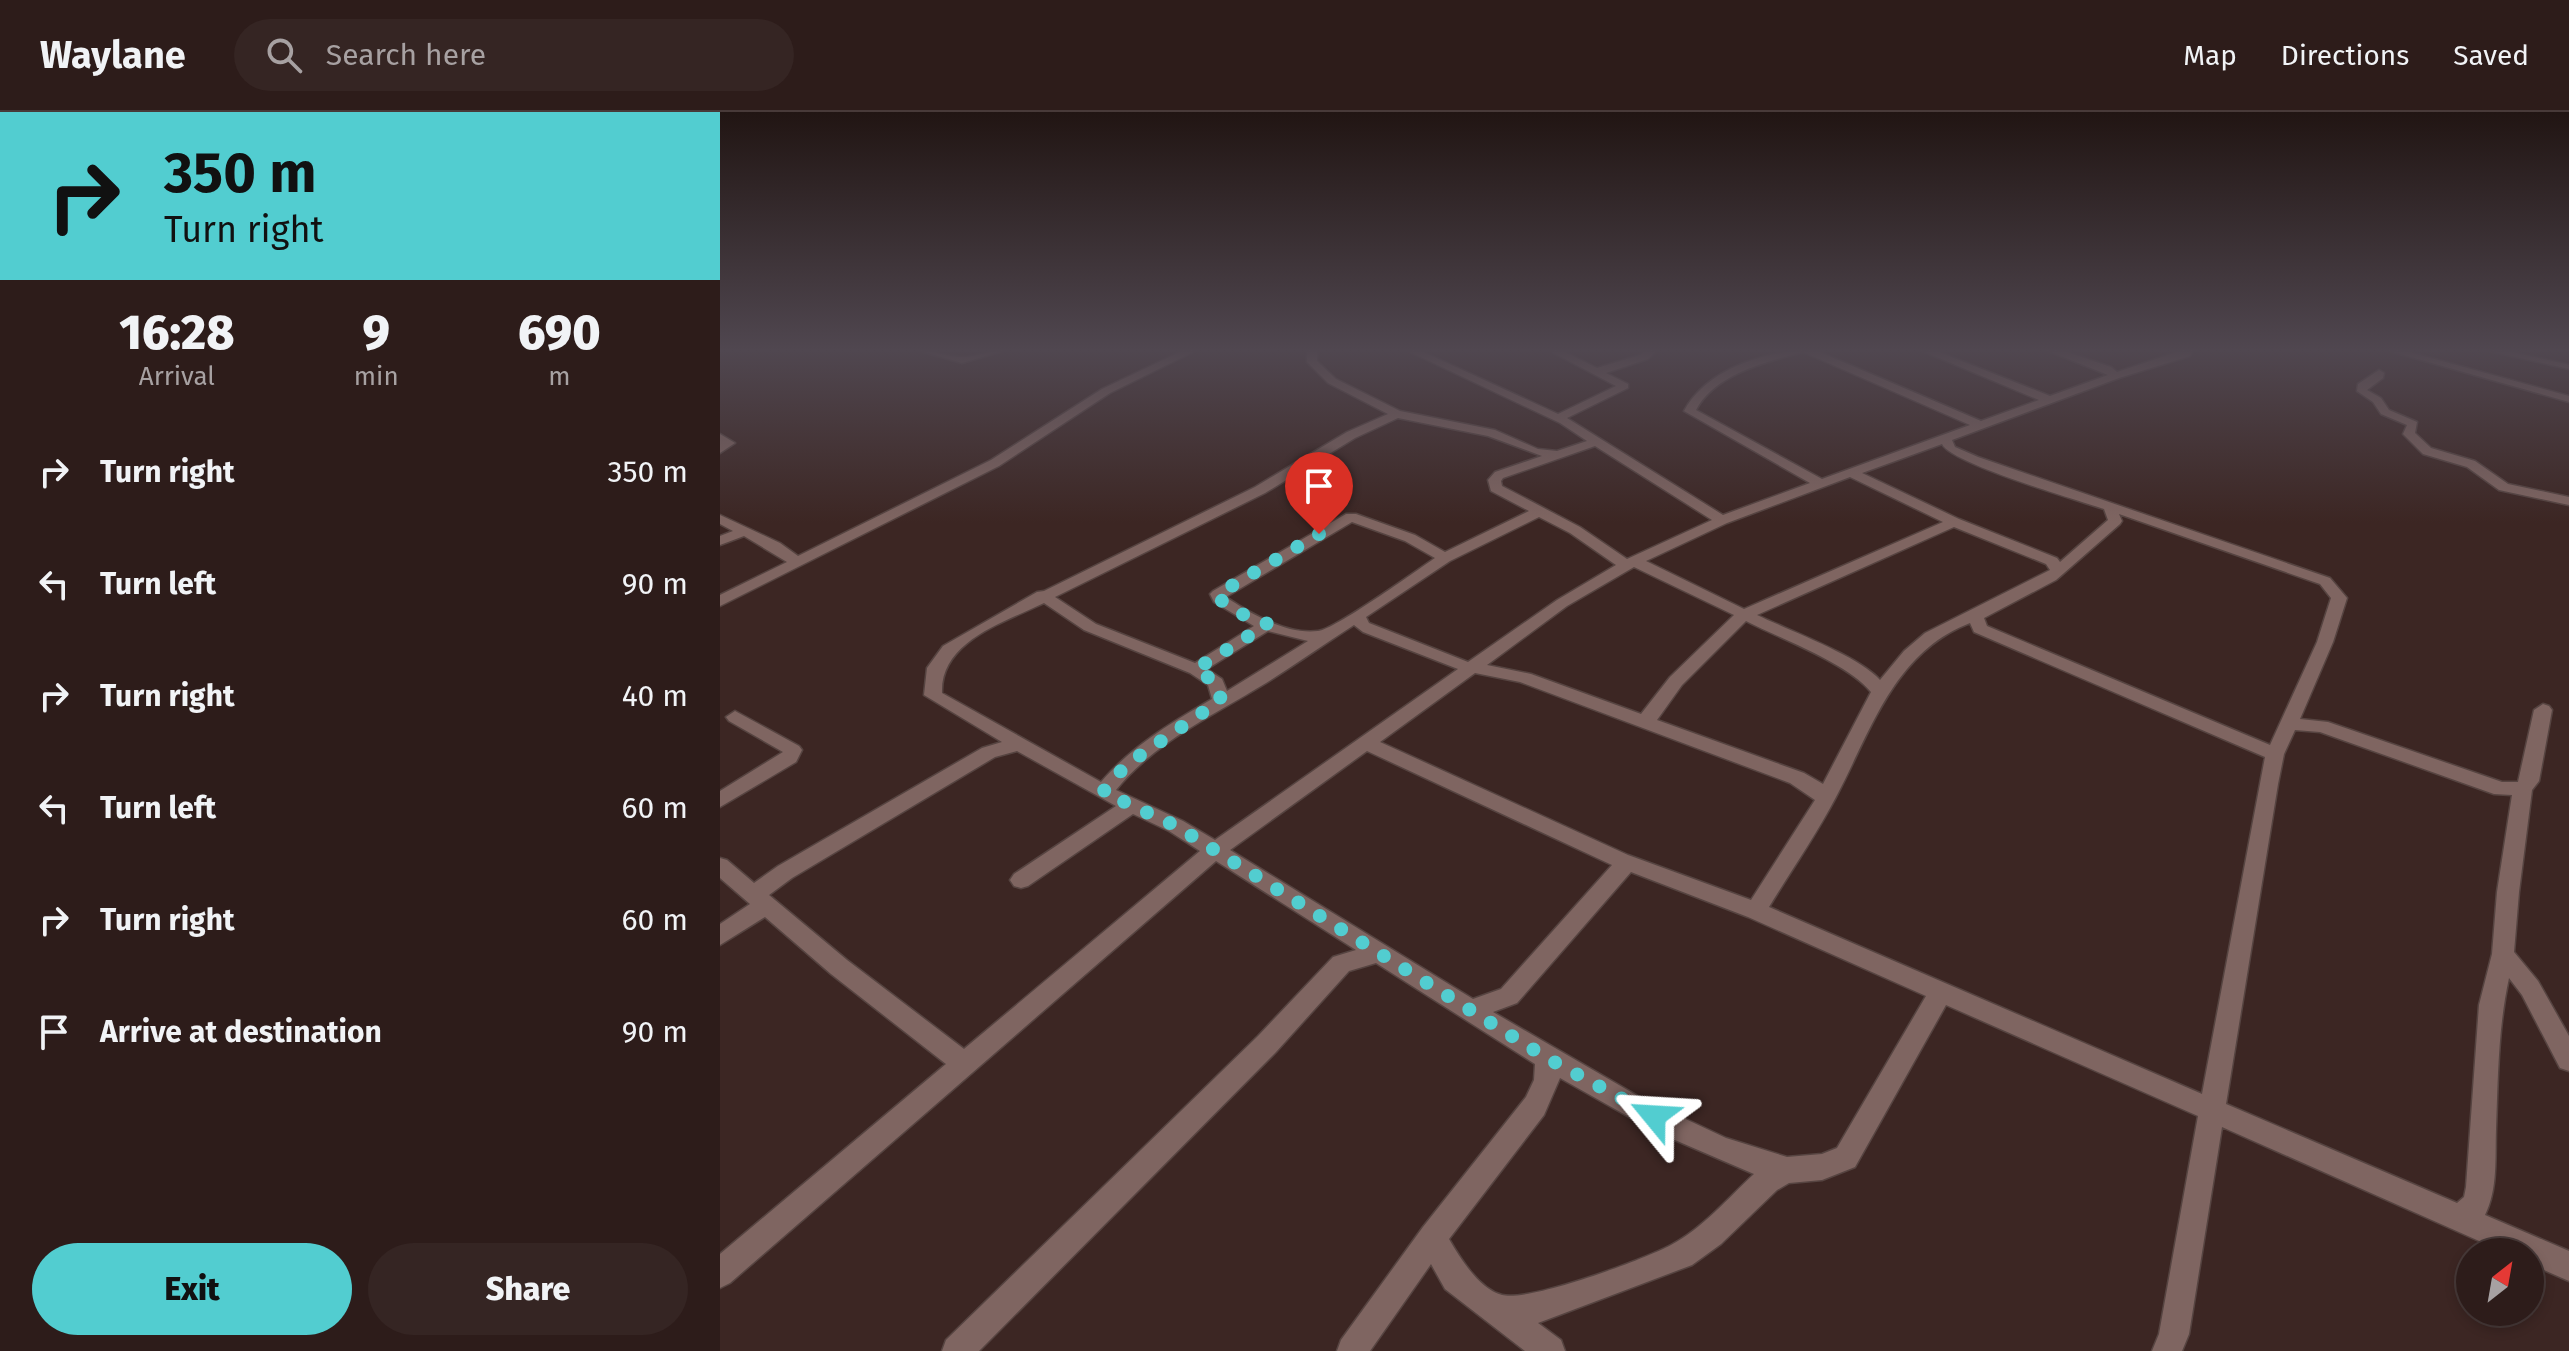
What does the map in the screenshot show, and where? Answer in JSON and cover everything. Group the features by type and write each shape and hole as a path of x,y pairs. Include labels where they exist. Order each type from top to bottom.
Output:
{"street":[{"path":"720,601 995,463 1080,408"},
{"path":"1385,408 1397,414 1491,433 1536,452 1555,454"},
{"path":"1533,408 1598,441 1722,520"},
{"path":"1556,419 1581,408"},
{"path":"1691,408 1690,411 1819,483"},
{"path":"1940,408 1980,425"},
{"path":"720,1273 1213,852 1562,603 1630,563 1722,520 1849,472 1940,444 1980,425 2032,408"},
{"path":"2382,408 2385,412 2413,424 2409,434 2427,451 2471,464 2504,487 2569,501"},
{"path":"1397,414 1351,435 1260,490 1042,595 951,647 934,666 931,680 933,695 1103,792 1176,826 1213,852 1473,1009 1547,1058 1709,1145 1746,1161 1787,1170 1822,1167 1846,1158 1940,994"},
{"path":"720,438 729,443 720,449"},
{"path":"1598,441 1555,454 1494,480 1500,492 1575,530 1630,563 1867,676 1880,692"},
{"path":"1940,444 2120,516 2325,581 2337,594 2339,605 2291,724 2275,754 2174,1334 2167,1351"},
{"path":"1849,472 1954,522 2059,565"},
{"path":"1103,792 1126,765 1221,700 1256,682 1303,642 1359,620 1445,558 1538,512"},
{"path":"1978,622 2034,588 2120,516"},
{"path":"1303,642 1242,614 1219,599 1218,594 1346,518 1357,518 1410,538 1445,558"},
{"path":"720,519 775,546 797,562"},
{"path":"1644,719 1676,681 1743,615 1954,522"},
{"path":"720,541 744,531"},
{"path":"1042,595 1090,627 1196,669 1216,683 1221,700"},
{"path":"1359,620 1473,668 1514,674 1644,719 1797,778 1815,788 1825,799"},
{"path":"1756,911 1825,799 1880,692 1905,656 1928,636 1955,623 1978,622 2275,754"},
{"path":"1196,669 1268,624"},
{"path":"2461,1219 2476,1205 2480,1187 2491,1005 2503,954 2508,892 2523,788 2529,781 2543,710"},
{"path":"720,800 789,758 793,750 735,717"},
{"path":"2291,724 2322,726 2501,789 2523,788"},
{"path":"1366,743 1627,862 1756,911 1940,994 2569,1266"},
{"path":"720,936 760,900 785,872 982,756 1020,744"},
{"path":"1021,880 1130,806"},
{"path":"1473,1009 1509,996 1627,862"},
{"path":"720,866 965,1064"},
{"path":"1341,964 1344,933"},
{"path":"957,1351 1267,1044 1341,964 1377,953"},
{"path":"2503,954 2530,988 2569,1060"},
{"path":"1352,1351 1433,1237 1535,1106 1547,1081 1547,1058"},
{"path":"1494,1310 1531,1310 1555,1304 1682,1255 1711,1234 1767,1180 1787,1170"},
{"path":"1433,1237 1455,1279 1550,1351"}],"route":[{"path":"1319,534 1218,594 1219,599 1242,614 1268,624 1196,669 1216,683 1221,700 1126,765 1103,792 1176,826 1213,852 1473,1009 1547,1058 1654,1116"}]}
